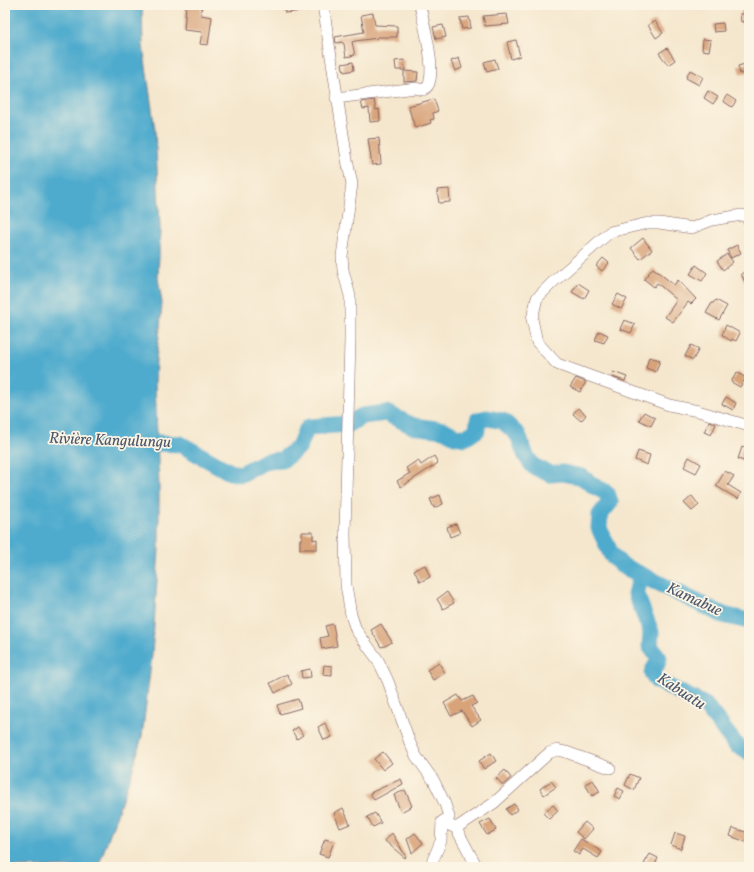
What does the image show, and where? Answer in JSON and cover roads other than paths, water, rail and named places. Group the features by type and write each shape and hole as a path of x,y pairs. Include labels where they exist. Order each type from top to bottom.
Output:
{"street":[{"path":"322,5 346,160 352,184 342,256 343,270 350,296 349,418 345,540 346,585 351,615 356,630 378,660 388,681 410,743 416,756 434,781 450,816 442,822"},
{"path":"336,98 416,88 423,90 428,87 430,80 430,62 420,5"},
{"path":"749,222 746,216 742,215 712,220 692,228 659,223 610,232 537,298 532,319 537,342 557,364 669,405 749,426"},
{"path":"456,828 494,803 554,750 560,750 610,768"},
{"path":"442,822 456,828 476,867"},
{"path":"430,867 441,841 442,822"}],"water":[{"path":"5,5 142,5 143,46 155,130 160,227 158,278 162,303 155,383 159,487 159,549 152,655 142,736 132,772 98,867 5,867"}],"waterway":[{"name":"Rivière Kangulungu","path":"134,442 180,444 230,472 241,474 266,461 282,460 299,447 305,432 309,427 349,424 362,416 386,413 413,426 444,430 455,436 465,438 477,430 478,420 487,418 503,421 518,435 526,456 533,466 550,474 563,473 582,477 607,493 610,502 600,515 599,528 611,554 621,565 723,615 749,621"},
{"name":"Kabuatu","path":"641,575 636,594 651,632 650,646 659,658 658,663 652,673 657,681 705,705 736,745 749,752"}],"water label":[{"name":"Kamabue","path":"694,600"}]}
